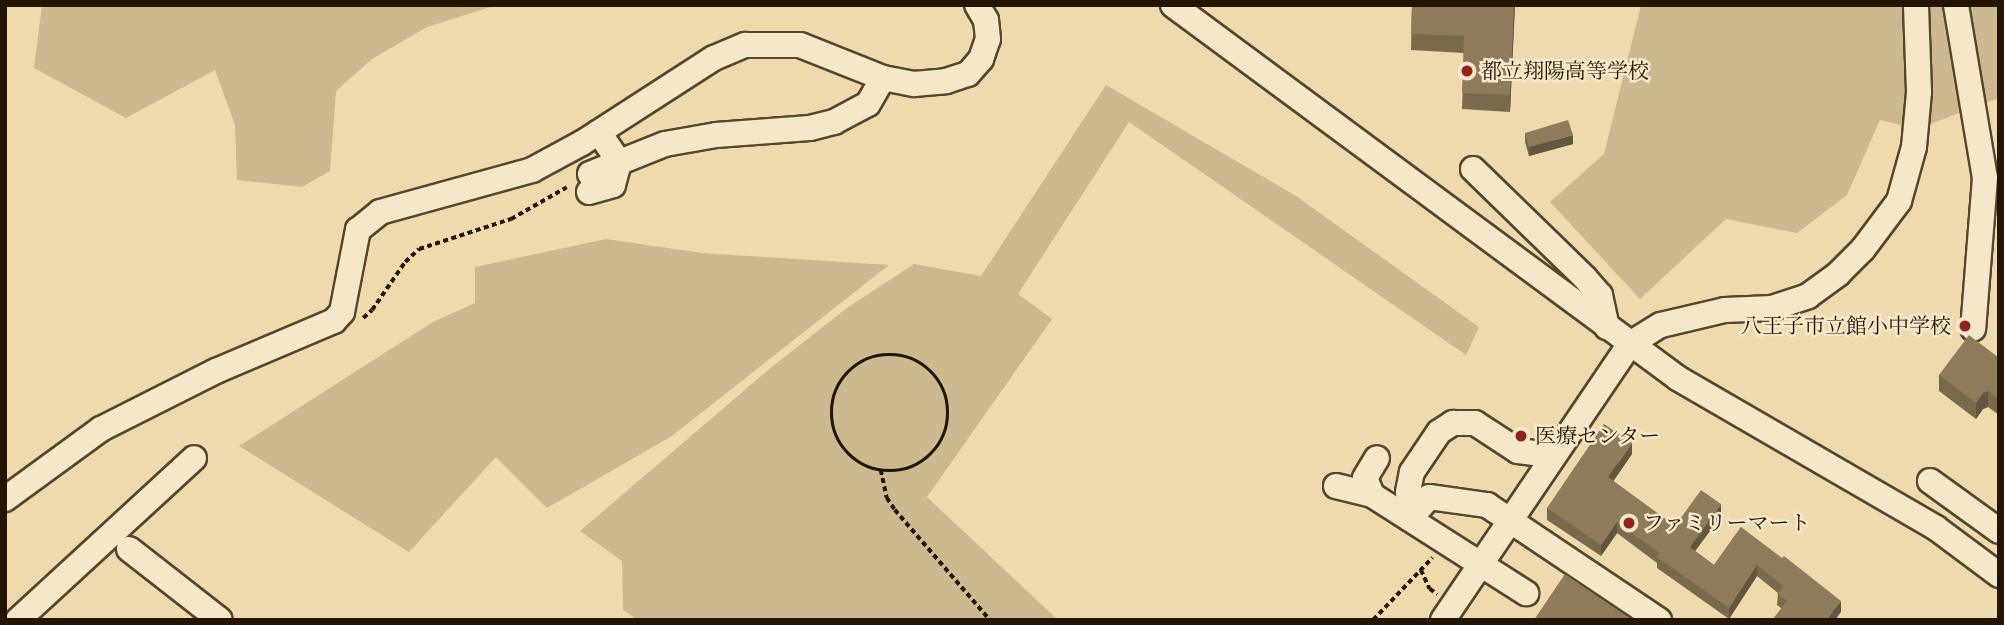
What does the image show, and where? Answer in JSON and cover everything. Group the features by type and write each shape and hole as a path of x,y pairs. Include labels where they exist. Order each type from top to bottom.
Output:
{"street":[{"path":"5,499 101,429 216,371 334,321 342,312 353,242 363,224 380,212 533,170 599,132 714,58 746,46 800,45 883,78 914,83 946,81 968,74 981,59 988,38 986,20 977,5"},
{"path":"1173,5 1679,379 1936,528 1999,575"},
{"path":"1447,613 1630,344 1661,326 1725,310 1772,308 1808,296 1838,274 1863,250 1899,201 1914,147 1919,92 1916,5"},
{"path":"1956,5 1985,178 1972,330"},
{"path":"589,183 619,162 665,144 716,135 810,128 834,122 868,104 883,78"},
{"path":"599,132 619,162"},
{"path":"1473,169 1600,295 1607,327"},
{"path":"1410,519 1408,492 1412,472 1439,432 1453,423 1475,423 1518,451 1553,455"},
{"path":"18,620 194,458"},
{"path":"1373,495 1365,478 1377,458"},
{"path":"1930,481 1999,531"},
{"path":"1336,486 1373,495 1526,593"},
{"path":"1410,519 1429,497 1487,505 1659,620"},
{"path":"129,549 220,620"}],"path":[{"path":"334,321 357,322 366,316 405,262 419,249 511,219 589,183"},
{"path":"882,355 899,355 919,362 934,375 945,392 948,413 945,433 935,450 910,467 881,470 861,464 846,451 835,433 831,413 836,391 846,373 863,361 882,355"},
{"path":"881,470 887,498 895,510 990,620"},
{"path":"1373,620 1447,543"},
{"path":"1420,570 1447,613"}],"shaded area":[{"path":"42,5 497,5 427,27 372,59 336,91 330,171 302,187 237,180 235,125 215,70 126,118 34,68"},
{"path":"1641,5 1999,5 1999,98 1917,129 1880,120 1847,195 1797,233 1726,219 1640,299 1550,202 1604,154"},
{"path":"1106,85 1296,196 1479,327 1466,355 1129,122 1018,294 1052,319 927,497 1058,620 638,620 623,610 622,561 580,531 768,370 847,308 914,264 981,276"},
{"path":"606,239 702,253 889,265 672,436 547,508 496,457 409,552 239,446 433,322 475,303 475,267"}],"building":[{"path":"1412,5 1514,5 1510,95 1462,93 1464,36 1411,34"},
{"path":"1568,120 1573,135 1529,147 1525,133"},
{"path":"1969,335 1999,358 1999,399 1988,391 1983,393 1976,403 1939,375"},
{"path":"1604,424 1632,443 1608,477 1675,526 1701,490 1721,504 1690,547 1714,565 1741,527 1782,558 1784,556 1841,601 1826,620 1772,620 1787,601 1777,594 1783,586 1757,565 1729,608 1657,557 1659,553 1617,522 1601,545 1547,508"},
{"path":"1565,574 1632,620 1534,620"}],"place":[{"name":"都立翔陽高等学校","path":"1467,71"},
{"name":"八王子市立館小中学校","path":"1965,326"},
{"name":"医療センター","path":"1521,436"},
{"name":"ファミリーマート","path":"1629,523"}]}
